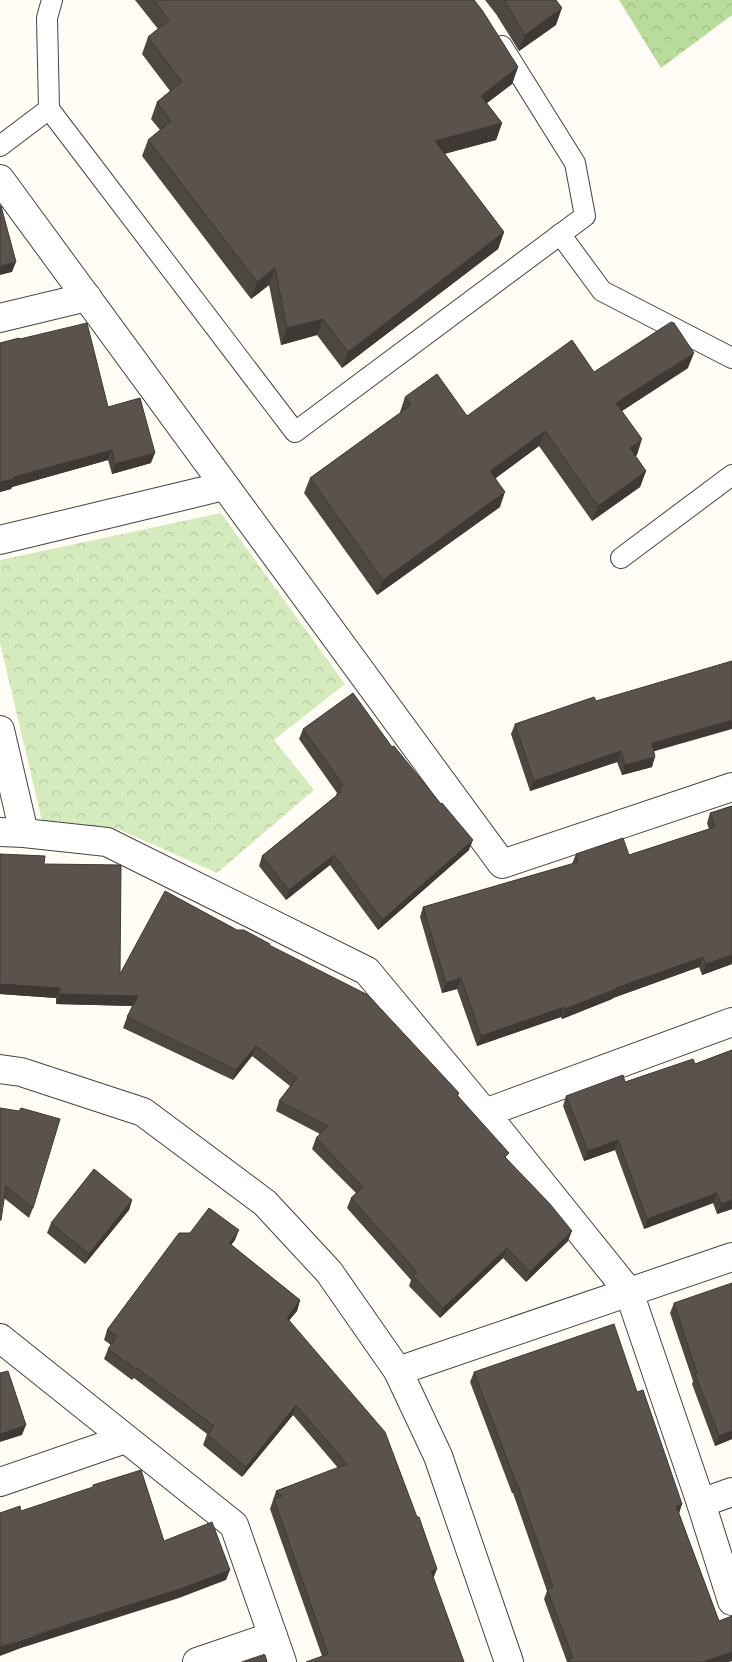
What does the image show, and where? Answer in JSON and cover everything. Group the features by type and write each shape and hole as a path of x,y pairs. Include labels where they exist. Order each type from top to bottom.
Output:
{"street":[{"path":"0,179 502,864 732,786"},
{"path":"0,318 87,297"},
{"path":"0,540 224,486"},
{"path":"0,730 12,833 107,842 367,971 485,1113 629,1292 701,1503 732,1601"},
{"path":"485,1113 732,1022"},
{"path":"0,1069 21,1072 143,1112 265,1203 329,1272 398,1371 438,1456 509,1662"},
{"path":"398,1371 732,1257"},
{"path":"0,1338 234,1525 282,1662"},
{"path":"0,1482 125,1438"},
{"path":"701,1503 732,1492"},
{"path":"197,1662 273,1636"}],"lane":[{"path":"52,0 47,18 49,110 294,432 585,216 575,163 491,28"},
{"path":"0,146 49,110"},
{"path":"560,234 602,291 732,358"},
{"path":"621,558 732,475"}],"green space":[{"path":"619,0 732,0 732,15 661,68"},
{"path":"221,513 345,684 274,740 314,790 217,873 118,829 42,821 0,643 0,560"}],"building":[{"path":"154,0 474,0 518,67 481,96 502,123 435,141 504,232 348,352 323,319 287,328 275,268 257,282 148,140 171,121 157,102 182,82 148,37 169,20"},
{"path":"504,0 556,0 562,8 525,35"},
{"path":"0,206 16,262 0,266"},
{"path":"671,322 674,323 694,353 616,403 642,439 630,448 646,471 598,506 545,431 490,471 505,492 383,580 310,478 411,405 405,397 437,374 467,416 572,340 594,372"},
{"path":"87,323 108,407 140,398 155,453 115,464 112,450 0,482 0,343"},
{"path":"732,661 732,720 652,743 655,757 625,765 621,751 534,781 515,724 594,697 596,701"},
{"path":"353,693 392,747 394,746 473,840 382,920 334,855 289,890 262,856 341,792 339,789 343,785 303,729"},
{"path":"732,806 732,955 706,964 703,957 616,988 565,1009 564,1007 481,1036 461,978 446,983 423,907 578,862 576,854 623,838 629,855 715,827 710,813"},
{"path":"0,854 45,856 44,864 121,865 120,974 165,891 237,930 244,930 269,945 368,995 459,1093 457,1095 509,1153 505,1157 550,1204 572,1231 530,1272 507,1248 443,1308 413,1276 417,1272 351,1198 363,1187 316,1138 328,1126 279,1101 297,1078 256,1046 236,1070 127,1017 138,996 60,994 60,988 0,984"},
{"path":"732,1050 732,1200 721,1204 717,1193 647,1219 618,1140 588,1151 566,1096 623,1075 625,1082 693,1059 695,1064"},
{"path":"0,1108 19,1111 21,1108 60,1119 33,1208 6,1186 1,1220 0,1220"},
{"path":"94,1169 132,1200 89,1254 51,1223"},
{"path":"209,1208 239,1230 229,1243 300,1300 287,1318 385,1432 417,1517 419,1517 437,1569 431,1571 464,1662 306,1662 328,1654 274,1499 282,1496 276,1491 347,1464 296,1405 246,1467 207,1435 214,1426 137,1368 108,1349 117,1336 107,1330 179,1233 190,1233"},
{"path":"732,1283 732,1431 719,1436 695,1374 697,1373 674,1303"},
{"path":"614,1324 637,1392 643,1390 682,1504 676,1506 719,1621 732,1616 732,1652 703,1662 570,1662 569,1659 573,1658 547,1589 553,1587 517,1483 474,1372"},
{"path":"8,1371 26,1425 0,1434 0,1373"},
{"path":"141,1470 164,1541 212,1522 230,1570 183,1588 0,1647 0,1513 20,1506 21,1511"},
{"path":"265,1655 267,1662 244,1662"}]}
